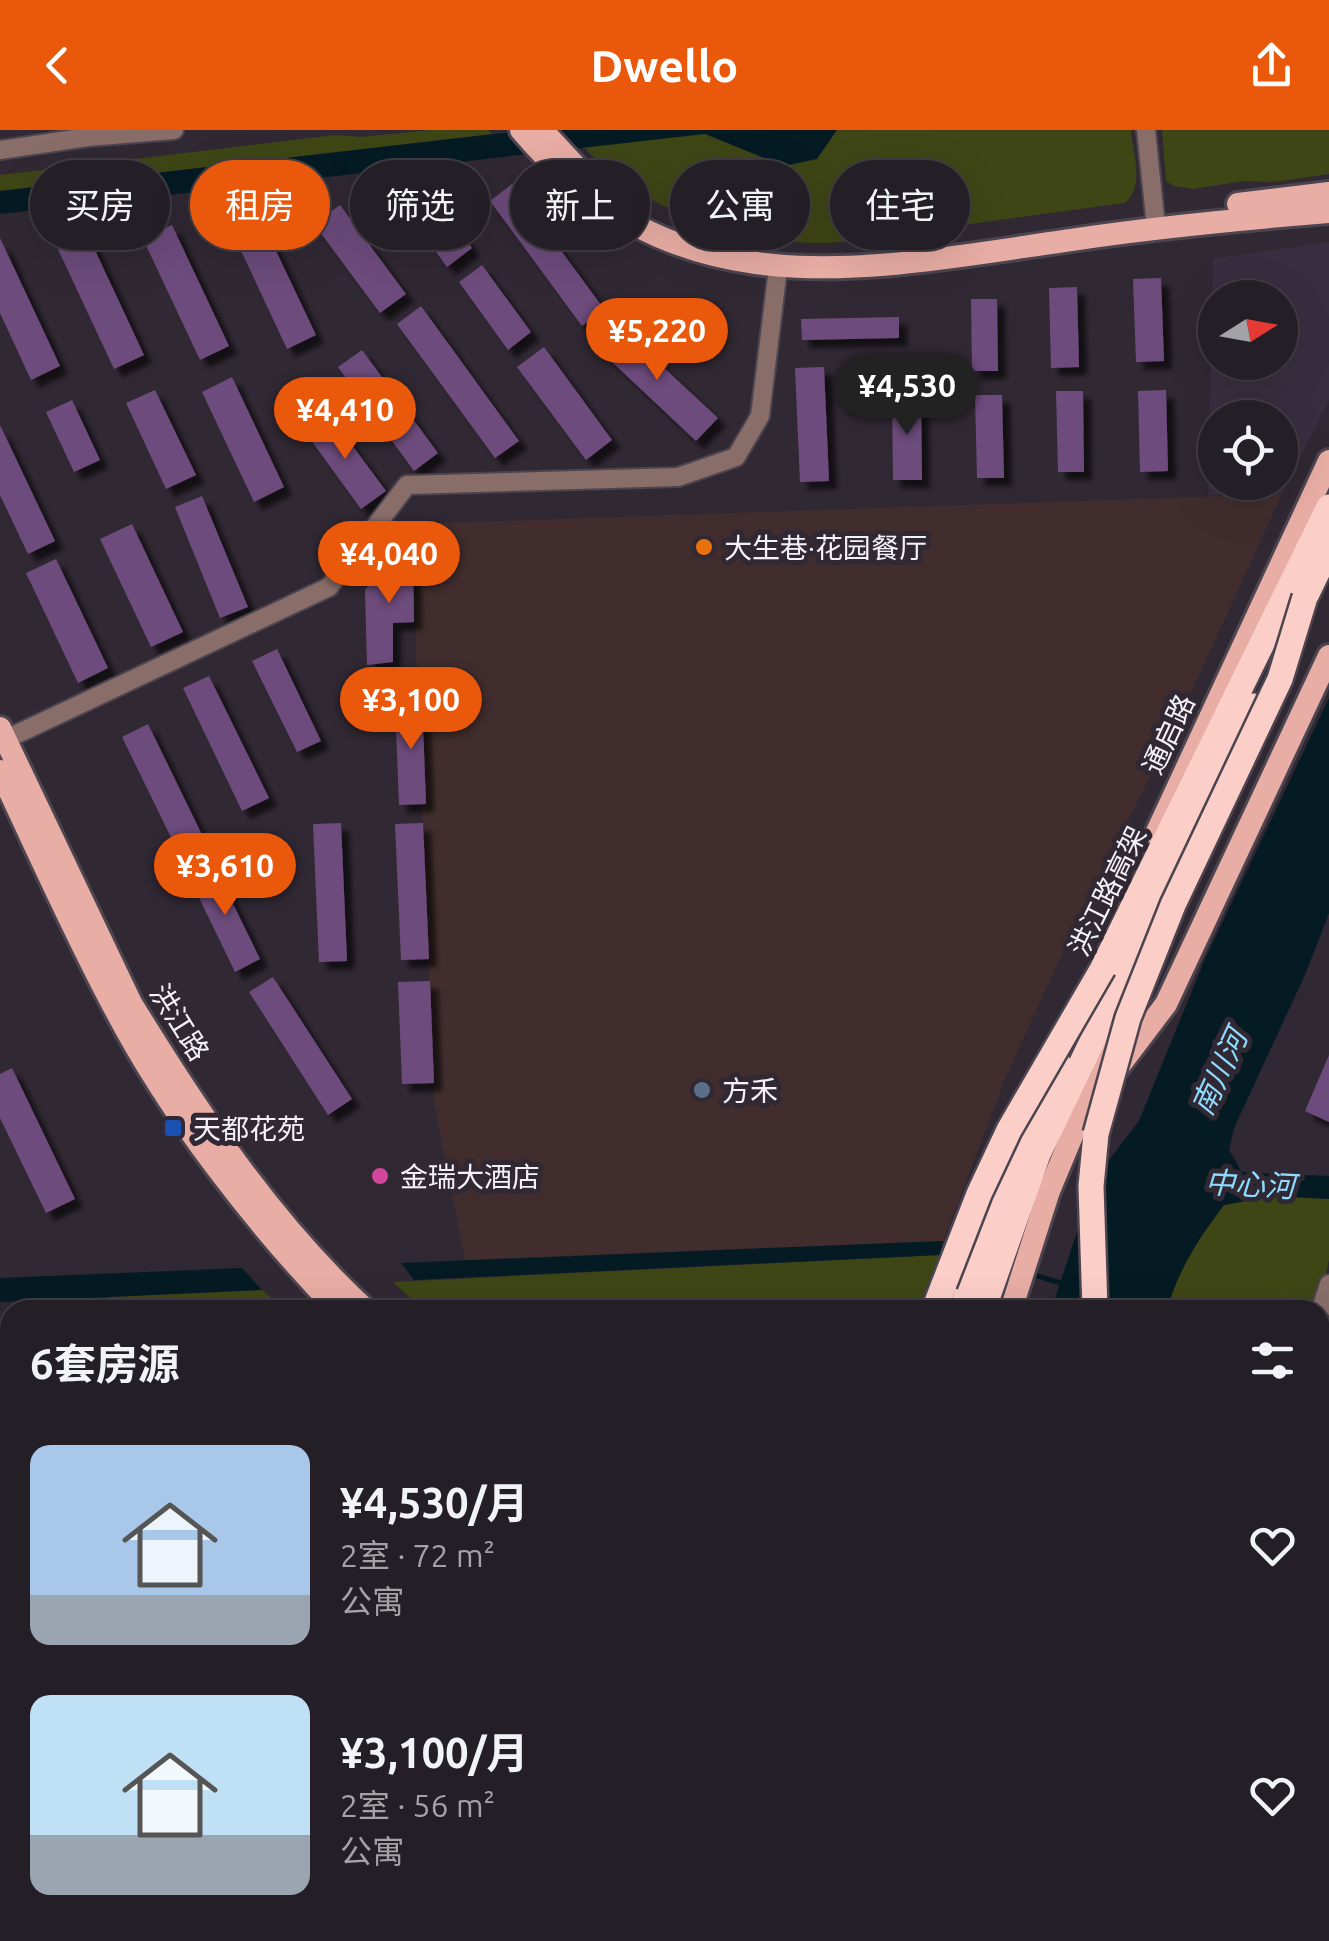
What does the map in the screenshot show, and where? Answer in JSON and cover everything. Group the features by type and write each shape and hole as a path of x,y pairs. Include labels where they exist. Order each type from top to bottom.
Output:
{"highway":[{"name":"洪江路高架","path":"965,1300 1000,1196 1103,968 1329,507"},
{"name":"洪江路高架","path":"987,1300 1038,1154 1329,548"},
{"path":"1095,1300 1090,1186 1096,1134 1128,1018 1172,904 1280,679 1306,597"},
{"path":"938,1300 1009,1130 1103,968"}],"main road":[{"path":"521,130 557,160"},
{"path":"542,130 558,160"},
{"path":"650,232 708,255 778,268 876,266 1329,193"},
{"path":"650,220 717,241 786,254 837,256 1155,221 1329,212"},
{"name":"通启路","path":"953,1300 1005,1160 1329,461"},
{"path":"1013,1300 1049,1192 1199,834 1329,563"},
{"path":"1068,1145 1092,1100 1166,1004 1329,656"},
{"name":"洪江路","path":"2,737 131,1003 155,1042 226,1150 355,1300"},
{"name":"洪江路","path":"0,771 116,1014 212,1160 253,1214 329,1300"}],"street":[{"path":"0,150 174,130"},
{"path":"1146,130 1155,221"},
{"path":"2,737 329,587 407,485 678,477 736,457 760,416 778,268"}],"shaded area":[{"path":"1329,243 1329,400 1298,462 1298,400 1210,400 1210,380 1298,380 1298,280 1213,280 1213,259"},
{"path":"1198,497 1198,500 1279,500 1005,1079 943,1241 465,1260 434,1103 411,524"}],"green space":[{"path":"431,130 488,130 492,134 268,160 190,160 190,169 170,171 170,160 126,160 335,135 361,137"},
{"path":"569,130 1131,130 1136,178 1135,188 1125,203 970,224 970,160 830,160 830,243 810,242 810,160 670,160 670,208 650,198 650,160 597,160"},
{"path":"1162,130 1329,130 1329,174 1193,189 1174,186 1166,181"},
{"path":"30,171 30,188 0,191 0,175"},
{"path":"1273,1196 1329,1199 1329,1260 1319,1300 1170,1300 1190,1255 1224,1205"},
{"path":"940,1255 922,1300 412,1300 393,1282"},
{"path":"262,1290 274,1300 114,1300 108,1297"}],"water":[{"path":"529,130 837,130 817,159 810,160 769,160 705,134 476,160 350,160 350,174 330,177 330,160 269,160"},
{"path":"190,169 190,192 170,195 170,171"},
{"path":"30,188 30,211 0,214 0,191"},
{"path":"1329,698 1329,913 1305,975 1234,1128 1229,1150 1242,1172 1329,1176 1329,1199 1273,1196 1224,1205 1190,1255 1170,1300 1054,1300 1090,1193 1139,1121 1204,961"},
{"path":"943,1241 940,1255 414,1280 401,1263"},
{"path":"242,1268 262,1290 0,1300 0,1278"}],"building":[{"path":"510,186 510,228 490,201"},
{"path":"340,205 350,218 350,250 373,250 406,294 380,313 330,246 330,212"},
{"path":"170,226 229,346 200,360 148,250 170,250"},
{"path":"0,238 60,366 31,380 0,313"},
{"path":"58,250 95,250 144,355 114,369"},
{"path":"241,250 276,250 316,335 287,349"},
{"path":"435,250 469,250 447,267"},
{"path":"526,250 561,250 604,309 582,326"},
{"path":"482,265 531,332 508,350 459,282"},
{"path":"1161,278 1164,361 1136,362 1133,279"},
{"path":"1077,287 1079,367 1051,368 1049,288"},
{"path":"971,299 997,299 998,371 972,371"},
{"path":"421,306 519,441 495,458 397,324"},
{"path":"899,317 899,338 802,340 801,319"},
{"path":"617,324 718,418 696,441 596,347"},
{"path":"544,347 612,440 586,460 517,367"},
{"path":"362,350 438,453 414,471 338,367"},
{"path":"824,367 829,481 800,482 795,368"},
{"path":"232,377 284,487 254,502 202,392"},
{"path":"155,390 196,475 166,489 126,403"},
{"path":"1166,390 1168,471 1140,472 1138,391"},
{"path":"1056,391 1083,391 1084,472 1058,472"},
{"path":"892,395 921,395 922,480 893,480"},
{"path":"975,395 1002,395 1004,478 977,478"},
{"path":"72,400 100,460 74,472 46,412"},
{"path":"329,414 386,491 361,509 305,432"},
{"path":"0,425 55,541 28,554 0,495"},
{"path":"202,496 248,607 220,618 175,507"},
{"path":"132,524 183,632 151,647 100,539"},
{"path":"406,545 413,550 414,622 393,623 393,662 367,665 365,590"},
{"path":"56,559 108,668 78,683 26,573"},
{"path":"277,649 321,741 297,752 252,661"},
{"path":"209,676 269,798 242,811 183,688"},
{"path":"422,700 426,804 399,805 395,701"},
{"path":"148,724 208,847 182,860 122,737"},
{"path":"341,823 347,961 319,962 313,824"},
{"path":"423,823 429,959 401,960 395,824"},
{"path":"214,865 260,959 235,972 189,877"},
{"path":"273,977 352,1099 328,1115 249,992"},
{"path":"430,981 434,1083 402,1084 398,982"},
{"path":"1329,1055 1329,1122 1305,1111"},
{"path":"12,1068 75,1199 46,1213 0,1118 0,1074"}],"waterway":[{"path":"1031,1274 1064,1284"}],"place":[{"name":"大生巷·花园餐厅","path":"704,547"},
{"name":"方禾","path":"702,1090"},
{"name":"天都花苑","path":"173,1128"},
{"name":"金瑞大酒店","path":"380,1176"}],"water label":[{"name":"南川河","path":"1219,1072"},
{"name":"中心河","path":"1250,1184"}]}
